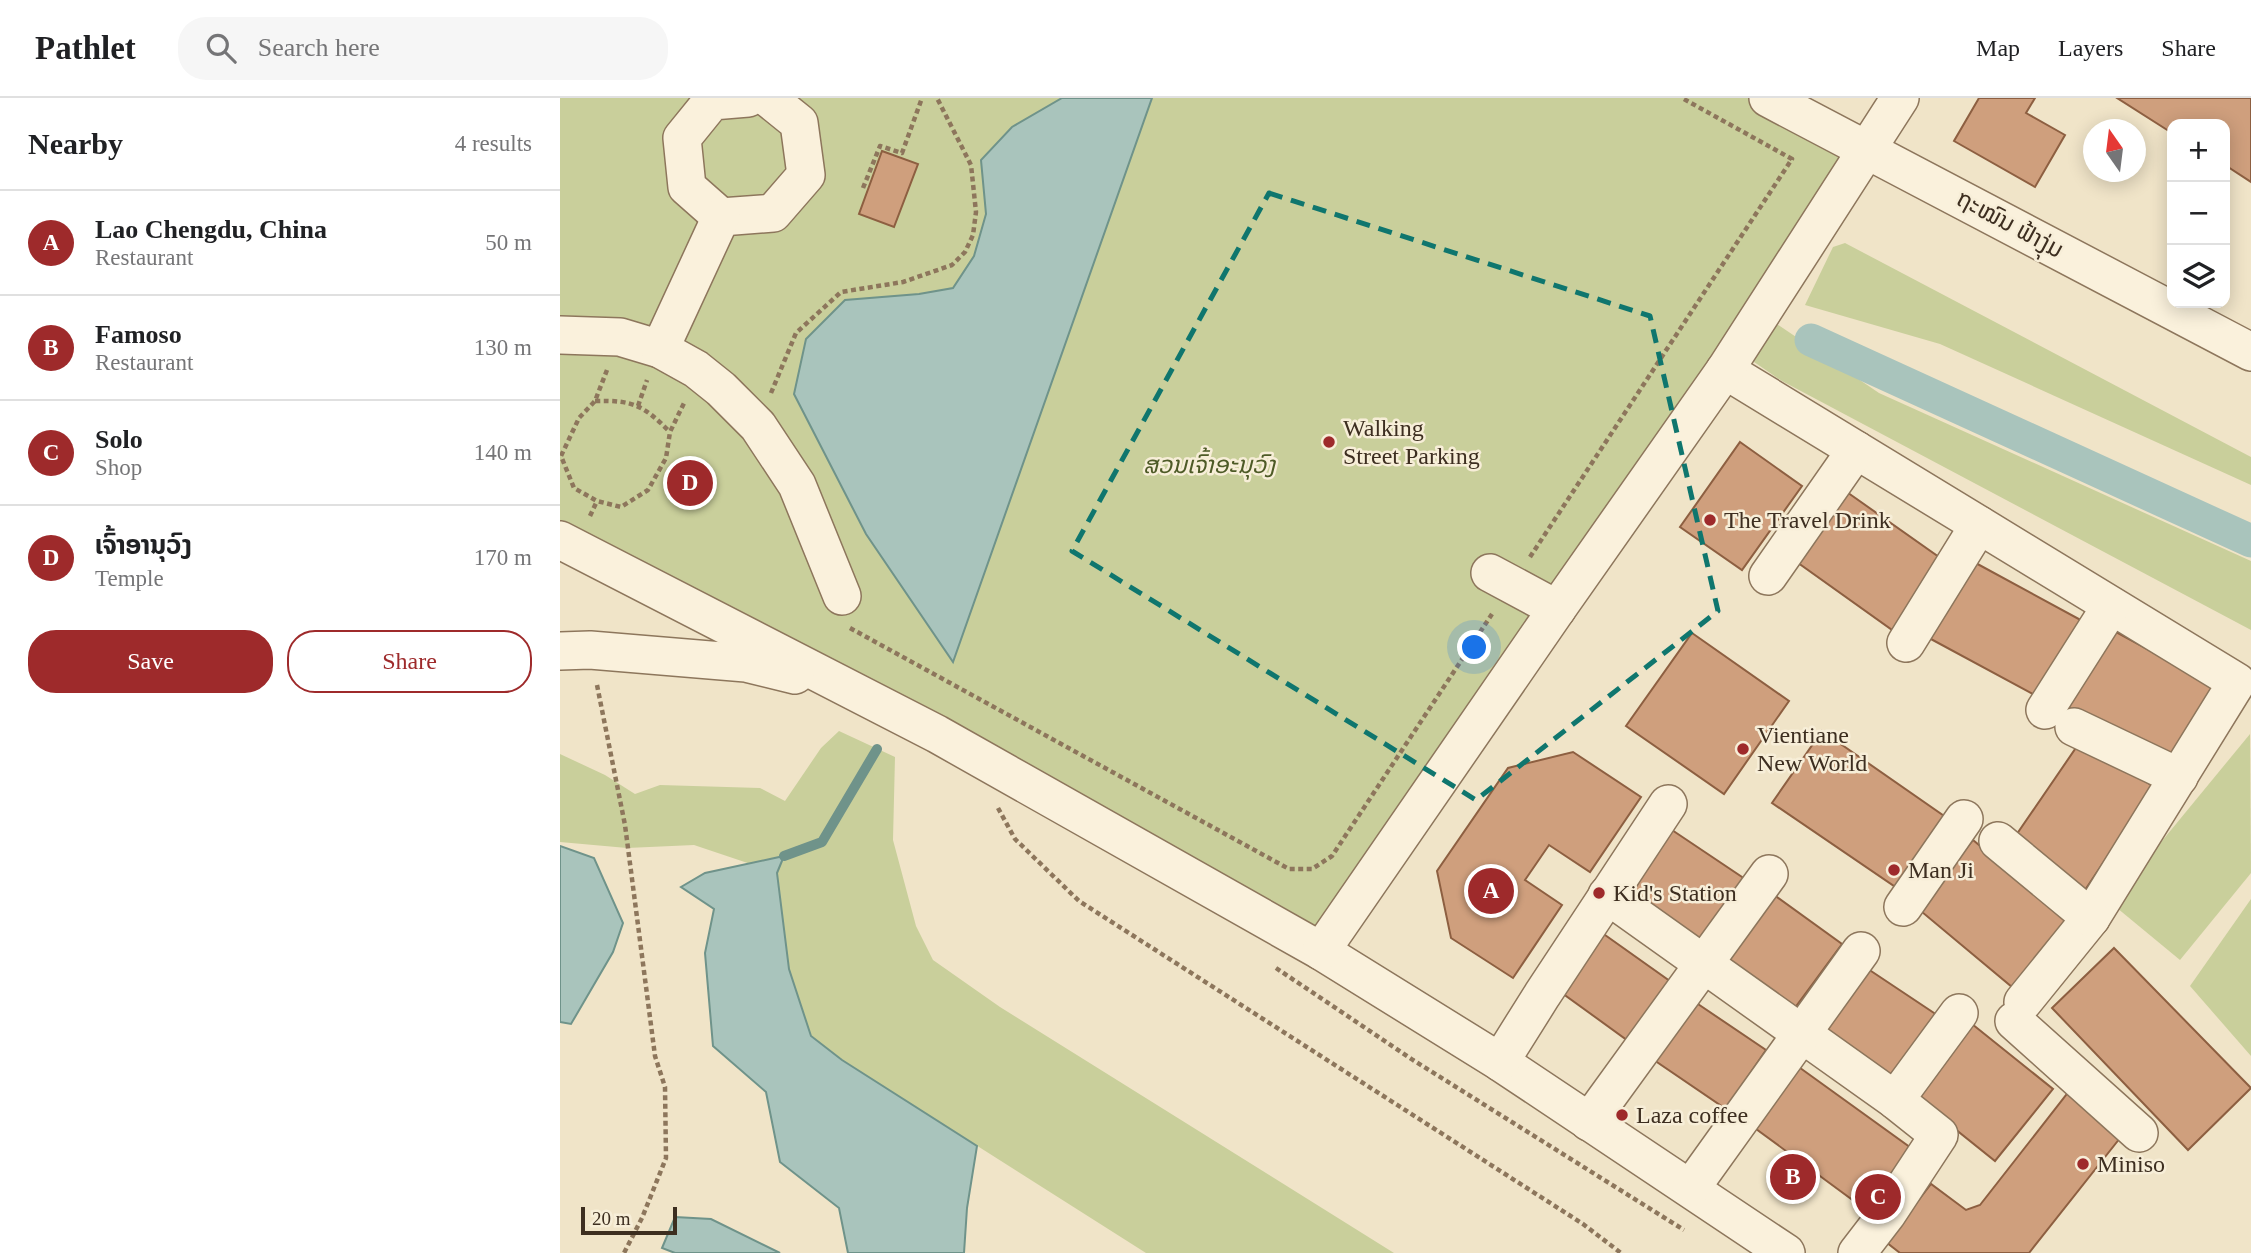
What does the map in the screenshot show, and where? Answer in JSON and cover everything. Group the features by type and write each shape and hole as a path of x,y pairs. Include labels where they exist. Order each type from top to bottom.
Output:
{"street":[{"path":"748,98 712,101 682,138 687,187 721,217 773,214 806,175 799,123 768,98"},
{"name":"ຖະໝົນ ຟ້າງຸ່ມ","path":"1768,98 2251,352"},
{"path":"1321,951 1726,370 1900,98"},
{"path":"654,363 721,217"},
{"path":"560,335 620,337 654,363 696,369 713,383 758,426 797,485 842,596"},
{"path":"1726,370 2237,682 2091,918 2019,1012 2139,1133"},
{"path":"1768,576 1856,450"},
{"path":"1906,643 1979,526"},
{"path":"560,540 966,750 1321,951 1500,1062 1786,1253"},
{"path":"1501,579 1557,609"},
{"path":"2111,606 2060,719 2179,777"},
{"path":"575,651 746,663 852,690"},
{"path":"1500,1062 1668,804"},
{"path":"1903,907 1964,819"},
{"path":"1998,841 2091,918"},
{"path":"1589,1122 1769,874"},
{"path":"1607,895 1895,1100 1939,1135 1857,1253"},
{"path":"1691,1188 1861,951"},
{"path":"1895,1100 1959,1013"}],"path":[{"path":"863,188 880,146 901,153 922,98"},
{"path":"758,426 796,333 841,292 903,282 951,265 965,252 973,235 976,212 971,165 937,98"},
{"path":"842,596 838,622 1289,869 1312,869 1332,856 1501,579 1792,159 1682,98"},
{"path":"638,406 654,363"},
{"path":"609,366 595,401 579,418 561,456 574,488 597,501 621,507 648,490 666,458 670,432 685,399"},
{"path":"595,401 621,400 638,406 650,412 670,432"},
{"path":"575,651 625,825 655,1056 665,1087 666,1158 642,1218 624,1253"},
{"path":"995,804 1015,839 1079,901 1583,1224 1621,1253"},
{"path":"1265,961 1413,1060 1685,1231"}],"highlighted area":[{"path":"1269,193 1650,316 1718,611 1476,800 1072,551"}],"green space":[{"name":"ສວນເຈົ້າອະນຸວົງ","path":"560,98 1767,98 1867,149 1762,314 1879,393 2251,561 2251,630 1782,381 1738,351 1321,951 560,540"},
{"path":"1845,243 2251,457 2251,485 1940,344 1805,305 1833,247"},
{"path":"839,731 895,757 893,840 916,926 933,960 1000,1007 1394,1253 1146,1253 842,1060 811,1036 789,969 777,873 694,845 627,848 560,842 560,754 605,775 635,794 660,785 760,788 785,801 821,748"},
{"path":"2250,734 2251,873 2180,960 2111,903"},
{"path":"2251,899 2251,1056 2190,986"}],"water":[{"path":"1062,98 1152,98 953,662 866,534 794,394 806,339 845,300 919,294 953,288 974,256 986,214 981,160 1012,127"},
{"path":"560,846 594,858 623,923 613,952 571,1024 560,1022"},
{"path":"784,856 777,873 789,969 811,1036 842,1060 977,1146 967,1208 964,1253 848,1253 839,1208 780,1162 766,1092 713,1046 705,953 714,909 681,887 705,873"},
{"path":"675,1217 711,1219 780,1253 675,1253 662,1248"}],"building":[{"path":"1979,98 2035,98 2026,113 2065,135 2035,187 1954,141"},
{"path":"2117,98 2251,98 2251,182 2230,168 2230,119 2167,119 2167,130"},
{"path":"882,151 918,164 894,227 859,214"},
{"path":"1740,442 1802,486 1742,570 1680,527"},
{"path":"1844,490 1946,562 1895,632 1794,560"},
{"path":"1972,561 2088,624 2046,701 1929,638"},
{"path":"2105,626 2221,689 2178,767 2062,704"},
{"path":"1692,633 1789,701 1724,794 1626,726"},
{"path":"1822,731 1947,818 1897,888 1772,803"},
{"path":"2082,739 2154,787 2083,893 2010,844"},
{"path":"1573,752 1641,797 1590,872 1549,845 1525,880 1562,905 1513,978 1451,938 1437,871 1508,768"},
{"path":"1666,826 1745,879 1700,944 1621,891"},
{"path":"1973,840 2075,925 2018,992 1916,907"},
{"path":"1770,892 1842,944 1794,1009 1722,956"},
{"path":"1598,930 1674,984 1631,1043 1555,988"},
{"path":"2114,948 2251,1088 2188,1150 2052,1008"},
{"path":"1862,965 1940,1017 1895,1084 1817,1032"},
{"path":"1692,1000 1766,1050 1726,1109 1651,1058"},
{"path":"1972,1024 2053,1089 1995,1161 1914,1096"},
{"path":"1796,1065 1918,1153 1873,1215 1752,1126"},
{"path":"2070,1090 2124,1133 2029,1253 1900,1253 1886,1242 1931,1184 1966,1210 1980,1205"}],"waterway":[{"path":"1811,340 2251,541"},
{"path":"784,856 822,842 877,749"}],"place":[{"name":"Walking Street Parking","path":"1329,442"},
{"name":"ເຈົ້າອານຸວົງ","path":"690,483"},
{"name":"The Travel Drink","path":"1710,520"},
{"name":"Vientiane New World","path":"1743,749"},
{"name":"Man Ji","path":"1894,870"},
{"name":"Lao Chengdu, China","path":"1491,891"},
{"name":"Kid's Station","path":"1599,893"},
{"name":"Laza coffee","path":"1622,1115"},
{"name":"Miniso","path":"2083,1164"},
{"name":"Famoso","path":"1793,1177"},
{"name":"Solo","path":"1878,1197"}]}
